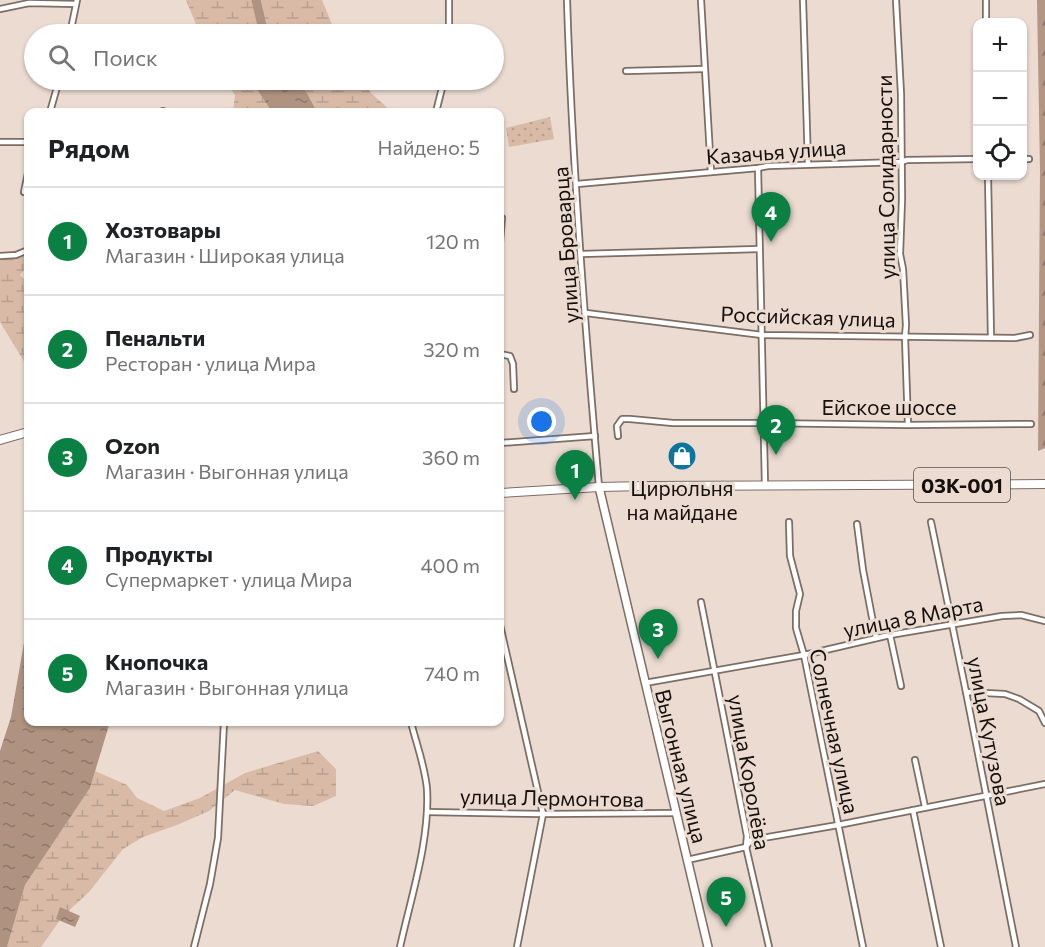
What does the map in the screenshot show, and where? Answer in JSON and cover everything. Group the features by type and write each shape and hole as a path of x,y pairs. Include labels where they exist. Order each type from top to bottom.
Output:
{"main road":[{"path":"0,440 24,433"},
{"name":"03К-001","path":"504,493 599,487 1043,484"}],"street":[{"path":"449,0 449,24"},
{"name":"улица Броварца","path":"567,0 581,254 599,487"},
{"path":"701,0 711,172"},
{"path":"802,0 808,164"},
{"name":"улица Солидарности","path":"896,0 901,94 900,254 903,269 908,425"},
{"path":"986,0 986,18"},
{"path":"0,9 29,3 76,2 72,24"},
{"path":"626,71 704,69"},
{"path":"51,108 56,90"},
{"path":"437,108 442,90"},
{"path":"0,142 24,142"},
{"name":"Казачья улица","path":"577,184 768,166 973,159"},
{"path":"758,168 765,485"},
{"path":"988,180 991,337"},
{"path":"581,254 759,249"},
{"path":"0,256 16,255 24,252"},
{"name":"Российская улица","path":"586,314 762,335 1015,338 1030,334"},
{"path":"504,355 510,356 513,364 514,389"},
{"name":"Ейское шоссе","path":"618,436 617,426 622,419 672,423 1031,424"},
{"path":"504,443 595,436"},
{"name":"Выгонная улица","path":"599,487 708,947"},
{"name":"Солнечная улица","path":"789,522 790,556 800,594 796,611 796,628 804,655 863,947"},
{"name":"улица Кутузова","path":"931,522 1016,947"},
{"path":"857,524 876,638"},
{"name":"улица Королёва","path":"701,602 747,836 746,847 769,947"},
{"name":"улица 8 Марта","path":"645,683 804,655 890,635 1002,616 1021,615 1045,621"},
{"path":"890,635 901,686"},
{"path":"504,643 543,814 516,947"},
{"path":"966,692 1005,694 1019,699 1039,711 1045,723"},
{"path":"195,947 218,838 224,726"},
{"path":"400,947 426,835 428,812 426,786 412,726"},
{"path":"915,760 925,807"},
{"path":"687,860 746,847 751,840 1045,784"},
{"path":"913,810 941,947"},
{"name":"улица Лермонтова","path":"428,812 677,813"}],"green space":[{"path":"186,0 322,0 332,24 196,24"},
{"path":"1037,0 1045,0 1045,448 1038,451 1040,170"},
{"path":"232,90 257,90 269,108 233,108 235,95"},
{"path":"305,90 369,90 388,108 315,108"},
{"path":"550,117 554,139 509,147 506,128"},
{"path":"24,255 24,270 20,275 24,279 24,361 0,322 0,258"},
{"path":"318,751 336,769 336,796 313,806 284,804 235,790 209,811 143,837 123,849 89,892 63,916 41,947 7,947 25,885 90,788 95,771 127,785 137,798 164,811 200,798 245,773"}],"water":[{"path":"257,90 305,90 315,108 269,108"},
{"path":"24,643 24,726 109,726 90,788 25,885 7,947 0,947 0,751 11,717"},
{"path":"60,907 80,916 75,927 56,919"}],"waterway":[{"path":"256,0 262,24"}],"place":[{"name":"Продукты","path":"771,242"},
{"name":"Пенальти","path":"776,455"},
{"name":"Цирюльня на майдане","path":"682,456"},
{"name":"Хозтовары","path":"575,500"},
{"name":"Ozon","path":"658,659"},
{"name":"Кнопочка","path":"726,927"}]}
